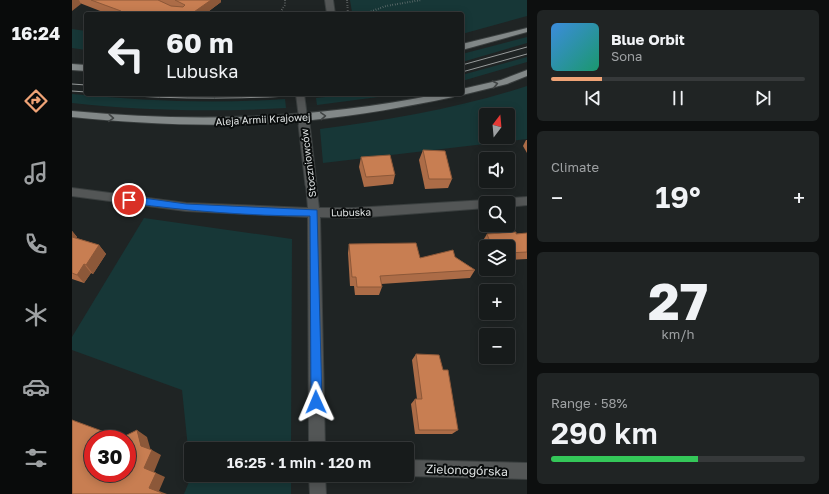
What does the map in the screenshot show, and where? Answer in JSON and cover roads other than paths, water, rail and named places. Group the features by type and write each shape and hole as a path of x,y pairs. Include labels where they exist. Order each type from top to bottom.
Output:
{"main road":[{"path":"464,46 527,30"},
{"path":"72,67 84,68"},
{"path":"464,92 504,82 527,73"},
{"name":"Aleja Armii Krajowej","path":"72,114 111,119 186,122 252,121 331,115 416,102 444,96"}],"street":[{"path":"329,0 331,12"},
{"name":"Stoczniowców","path":"300,96 314,212 317,442"},
{"name":"Lubuska","path":"72,192 186,207 278,212 354,213 479,204"},
{"path":"515,202 527,201"},
{"name":"Zielonogórska","path":"414,468 527,471"},
{"path":"317,482 318,494"}],"tram line":[{"path":"464,64 527,47"},
{"path":"464,71 527,54"},
{"path":"72,84 84,85"},
{"path":"72,91 84,92"},
{"path":"132,96 214,98 287,96"}]}
